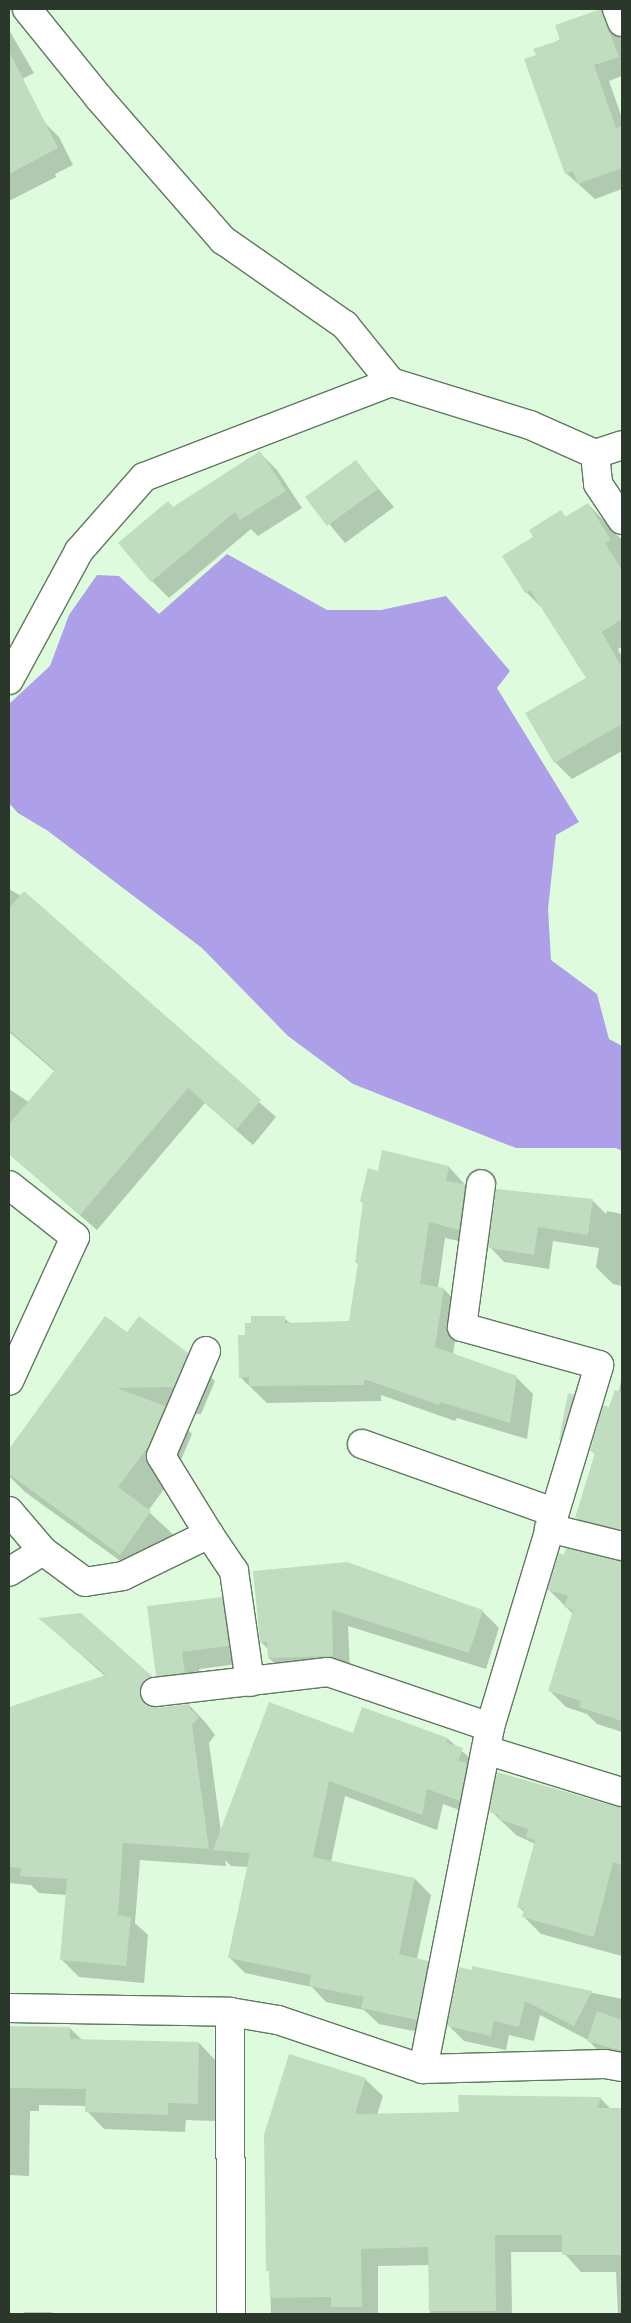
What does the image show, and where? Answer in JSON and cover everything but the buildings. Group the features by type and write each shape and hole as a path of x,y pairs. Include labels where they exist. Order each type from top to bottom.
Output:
{"street":[{"path":"27,9 99,98 223,240 345,325 391,382 530,425 595,454 622,444"},
{"path":"617,9 622,22"},
{"path":"9,680 79,551 144,477 391,382"},
{"path":"595,454 598,484 622,520"},
{"path":"424,2069 488,1738 551,1520 600,1365 462,1328 481,1184"},
{"path":"9,1185 74,1237 9,1381"},
{"path":"206,1351 161,1456 234,1571 250,1682"},
{"path":"362,1444 551,1520 622,1546"},
{"path":"9,1511 43,1551 85,1582 123,1576 209,1534"},
{"path":"9,1572 43,1551"},
{"path":"155,1692 328,1672 622,1792"},
{"path":"9,2008 230,2012 278,2020 424,2069 604,2064 622,2067"},
{"path":"230,2012 231,2314"}],"shaded area":[{"path":"227,554 327,610 381,610 446,596 510,671 497,688 579,822 556,835 548,909 551,960 597,994 609,1039 622,1046 622,1151 616,1148 516,1148 353,1084 288,1036 202,948 48,831 18,813 9,803 9,704 50,666 69,615 97,575 119,576 159,614"}]}
